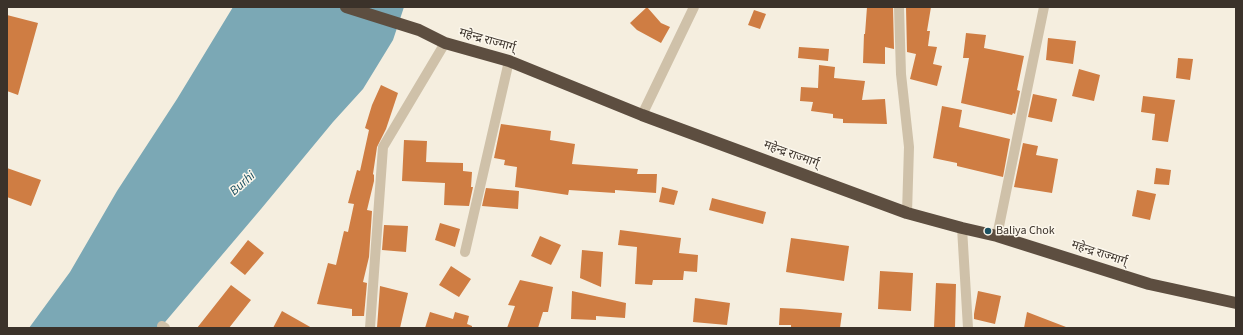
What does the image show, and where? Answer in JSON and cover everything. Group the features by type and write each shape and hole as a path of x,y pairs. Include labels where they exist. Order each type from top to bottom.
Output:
{"highway":[{"name":"महेन्द्र राज्मार्ग्","path":"346,7 419,30 445,44 509,60 642,115 907,213 997,236 1149,284 1236,303"}],"street":[{"path":"642,115 694,7"},
{"path":"899,7 901,74 909,147 907,213"},
{"path":"997,236 1044,7"},
{"path":"370,328 383,148 445,44"},
{"path":"465,252 509,60"},
{"path":"962,228 968,328"}],"water":[{"name":"Burhi","path":"233,7 404,7 393,40 363,89 333,122 160,328 29,328 70,272 117,191 177,99"}],"building":[{"path":"647,7 661,23 670,27 661,43 637,30 630,23"},
{"path":"867,7 893,7 894,49 885,47 885,64 863,63"},
{"path":"906,7 931,7 927,31 930,31 928,46 937,47 933,64 942,66 937,86 910,79 916,54 907,52"},
{"path":"754,10 766,14 760,29 748,25"},
{"path":"7,15 38,23 18,95 7,91"},
{"path":"966,33 986,35 984,48 1024,56 1017,90 1020,91 1015,114 1013,113 1012,115 961,103 969,58 963,58"},
{"path":"1048,38 1076,41 1073,64 1046,60"},
{"path":"799,47 829,49 828,61 798,58"},
{"path":"1178,58 1193,59 1190,80 1176,78"},
{"path":"819,65 835,67 834,78 865,81 862,100 885,99 887,124 843,123 843,119 833,118 833,114 811,111 813,102 800,101 801,87 818,88"},
{"path":"1079,69 1100,75 1094,101 1072,96"},
{"path":"381,85 398,93 386,129 377,147 373,174 374,181 367,210 372,211 369,257 363,282 367,283 364,316 352,316 352,309 317,304 328,263 336,265 344,231 348,232 354,204 348,203 357,170 360,171 369,130 365,128 372,105"},
{"path":"1033,94 1057,99 1052,122 1028,117"},
{"path":"1143,96 1175,100 1168,142 1152,140 1155,114 1141,112"},
{"path":"942,106 962,110 959,127 1010,139 1003,177 957,166 957,163 933,158"},
{"path":"501,124 551,131 550,140 575,144 572,164 638,169 637,174 657,174 656,193 615,190 615,193 569,190 568,195 515,187 517,167 504,165 505,160 494,158"},
{"path":"404,140 427,141 426,162 463,163 463,171 472,172 471,187 473,187 469,206 444,205 445,183 402,181"},
{"path":"1023,143 1038,146 1036,155 1058,159 1052,193 1014,187"},
{"path":"7,168 41,180 31,206 7,197"},
{"path":"1156,168 1171,170 1169,185 1154,184"},
{"path":"662,187 678,191 674,205 659,202"},
{"path":"486,188 519,191 518,209 482,206"},
{"path":"1137,190 1156,194 1150,220 1132,216"},
{"path":"712,198 766,212 763,224 709,210"},
{"path":"440,223 460,229 455,247 435,240"},
{"path":"384,225 408,226 406,252 382,250"},
{"path":"620,230 681,238 679,253 698,255 697,272 684,271 683,280 653,280 652,285 635,284 637,247 618,245"},
{"path":"540,236 561,245 551,265 531,256"},
{"path":"791,238 849,246 844,281 786,272"},
{"path":"248,240 264,253 245,275 230,263"},
{"path":"582,250 603,252 601,287 580,278"},
{"path":"451,266 471,279 459,297 439,285"},
{"path":"880,271 913,273 911,311 878,309"},
{"path":"520,280 553,287 548,312 543,312 538,328 507,328 515,306 508,305"},
{"path":"936,283 956,284 955,328 934,328"},
{"path":"231,285 251,300 229,328 197,328"},
{"path":"380,286 408,293 400,328 377,328"},
{"path":"572,291 626,303 625,318 596,316 596,320 571,319"},
{"path":"978,291 1001,296 995,324 974,319"},
{"path":"695,298 730,303 727,325 693,322"},
{"path":"780,308 842,313 840,328 791,328 791,325 779,325"},
{"path":"282,311 312,328 273,328"},
{"path":"430,312 453,319 455,312 469,316 467,324 472,326 472,328 425,328"},
{"path":"1027,312 1066,327 1066,328 1024,328"}],"place":[{"name":"Baliya Chok","path":"988,231"}]}
